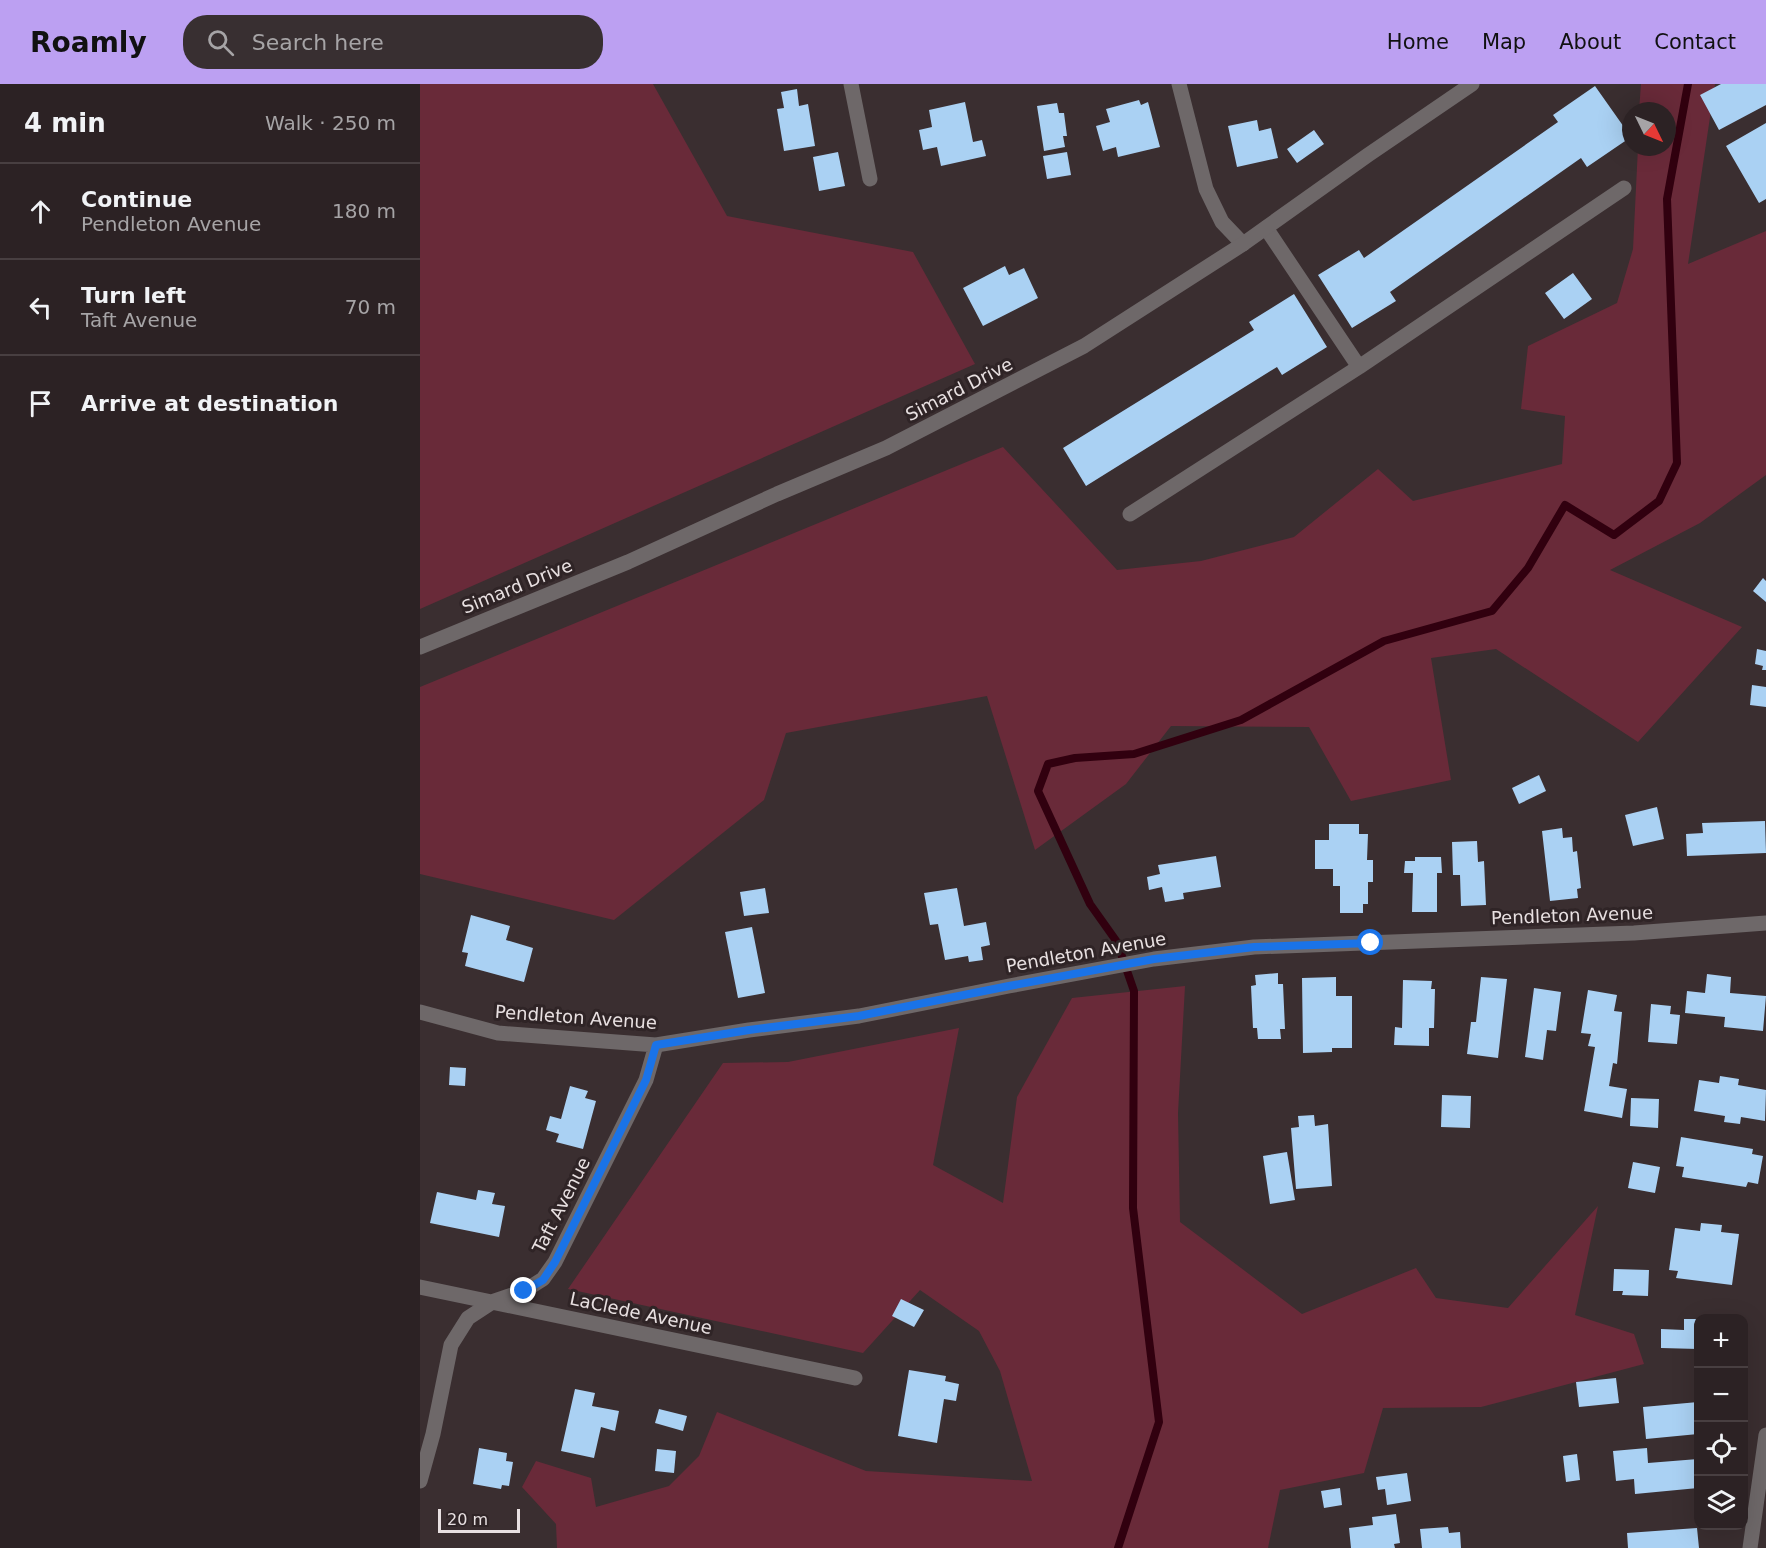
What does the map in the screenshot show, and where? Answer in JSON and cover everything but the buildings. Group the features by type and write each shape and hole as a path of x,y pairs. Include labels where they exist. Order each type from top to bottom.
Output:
{"street":[{"path":"851,84 870,179"},
{"path":"1179,84 1206,189 1222,222 1243,244"},
{"name":"Simard Drive","path":"420,647 628,562 777,494 886,448 1084,346 1243,244 1472,84"},
{"path":"1130,514 1359,367 1624,188"},
{"path":"1266,228 1359,367"},
{"name":"Pendleton Avenue","path":"420,1012 498,1033 656,1045 859,1016 1154,959 1254,947 1634,933 1766,923"},
{"name":"Taft Avenue","path":"420,1481 433,1434 451,1345 468,1317 494,1302 524,1291 543,1280 555,1262 646,1080 656,1045"},
{"name":"LaClede Avenue","path":"420,1287 855,1378"},
{"path":"1750,1548 1766,1435"}],"shaded area":[{"path":"420,84 653,84 727,216 913,252 975,364 420,609"},
{"path":"1641,84 1715,84 1688,264 1766,231 1766,475 1700,523 1610,570 1742,627 1638,742 1496,649 1431,658 1451,780 1351,801 1309,727 1171,726 1126,784 1035,850 987,696 786,733 764,800 614,920 420,874 420,687 1003,447 1117,570 1201,561 1294,537 1378,469 1413,501 1562,464 1565,416 1521,409 1528,346 1617,303 1633,249 1638,156 1676,156 1676,102 1640,102"},
{"path":"1185,986 1178,1113 1180,1222 1302,1314 1416,1268 1436,1298 1508,1308 1598,1206 1575,1315 1634,1334 1644,1364 1481,1407 1383,1408 1364,1473 1280,1490 1268,1548 557,1548 556,1524 522,1487 536,1461 591,1478 596,1507 669,1486 699,1456 717,1412 866,1471 1032,1481 1000,1371 979,1331 920,1290 863,1353 568,1289 723,1063 788,1062 959,1028 933,1165 1003,1203 1017,1097 1072,998"}],"waterway":[{"path":"1118,1548 1159,1422 1133,1208 1134,991 1117,942 1090,904 1038,791 1048,764 1075,758 1134,754 1241,720 1384,641 1492,611 1528,568 1565,505 1614,535 1659,501 1677,463 1667,199 1688,84"}],"route":[{"path":"524,1291 543,1280 555,1262 646,1080 656,1045 859,1016 1154,959 1254,947 1371,943"}]}
